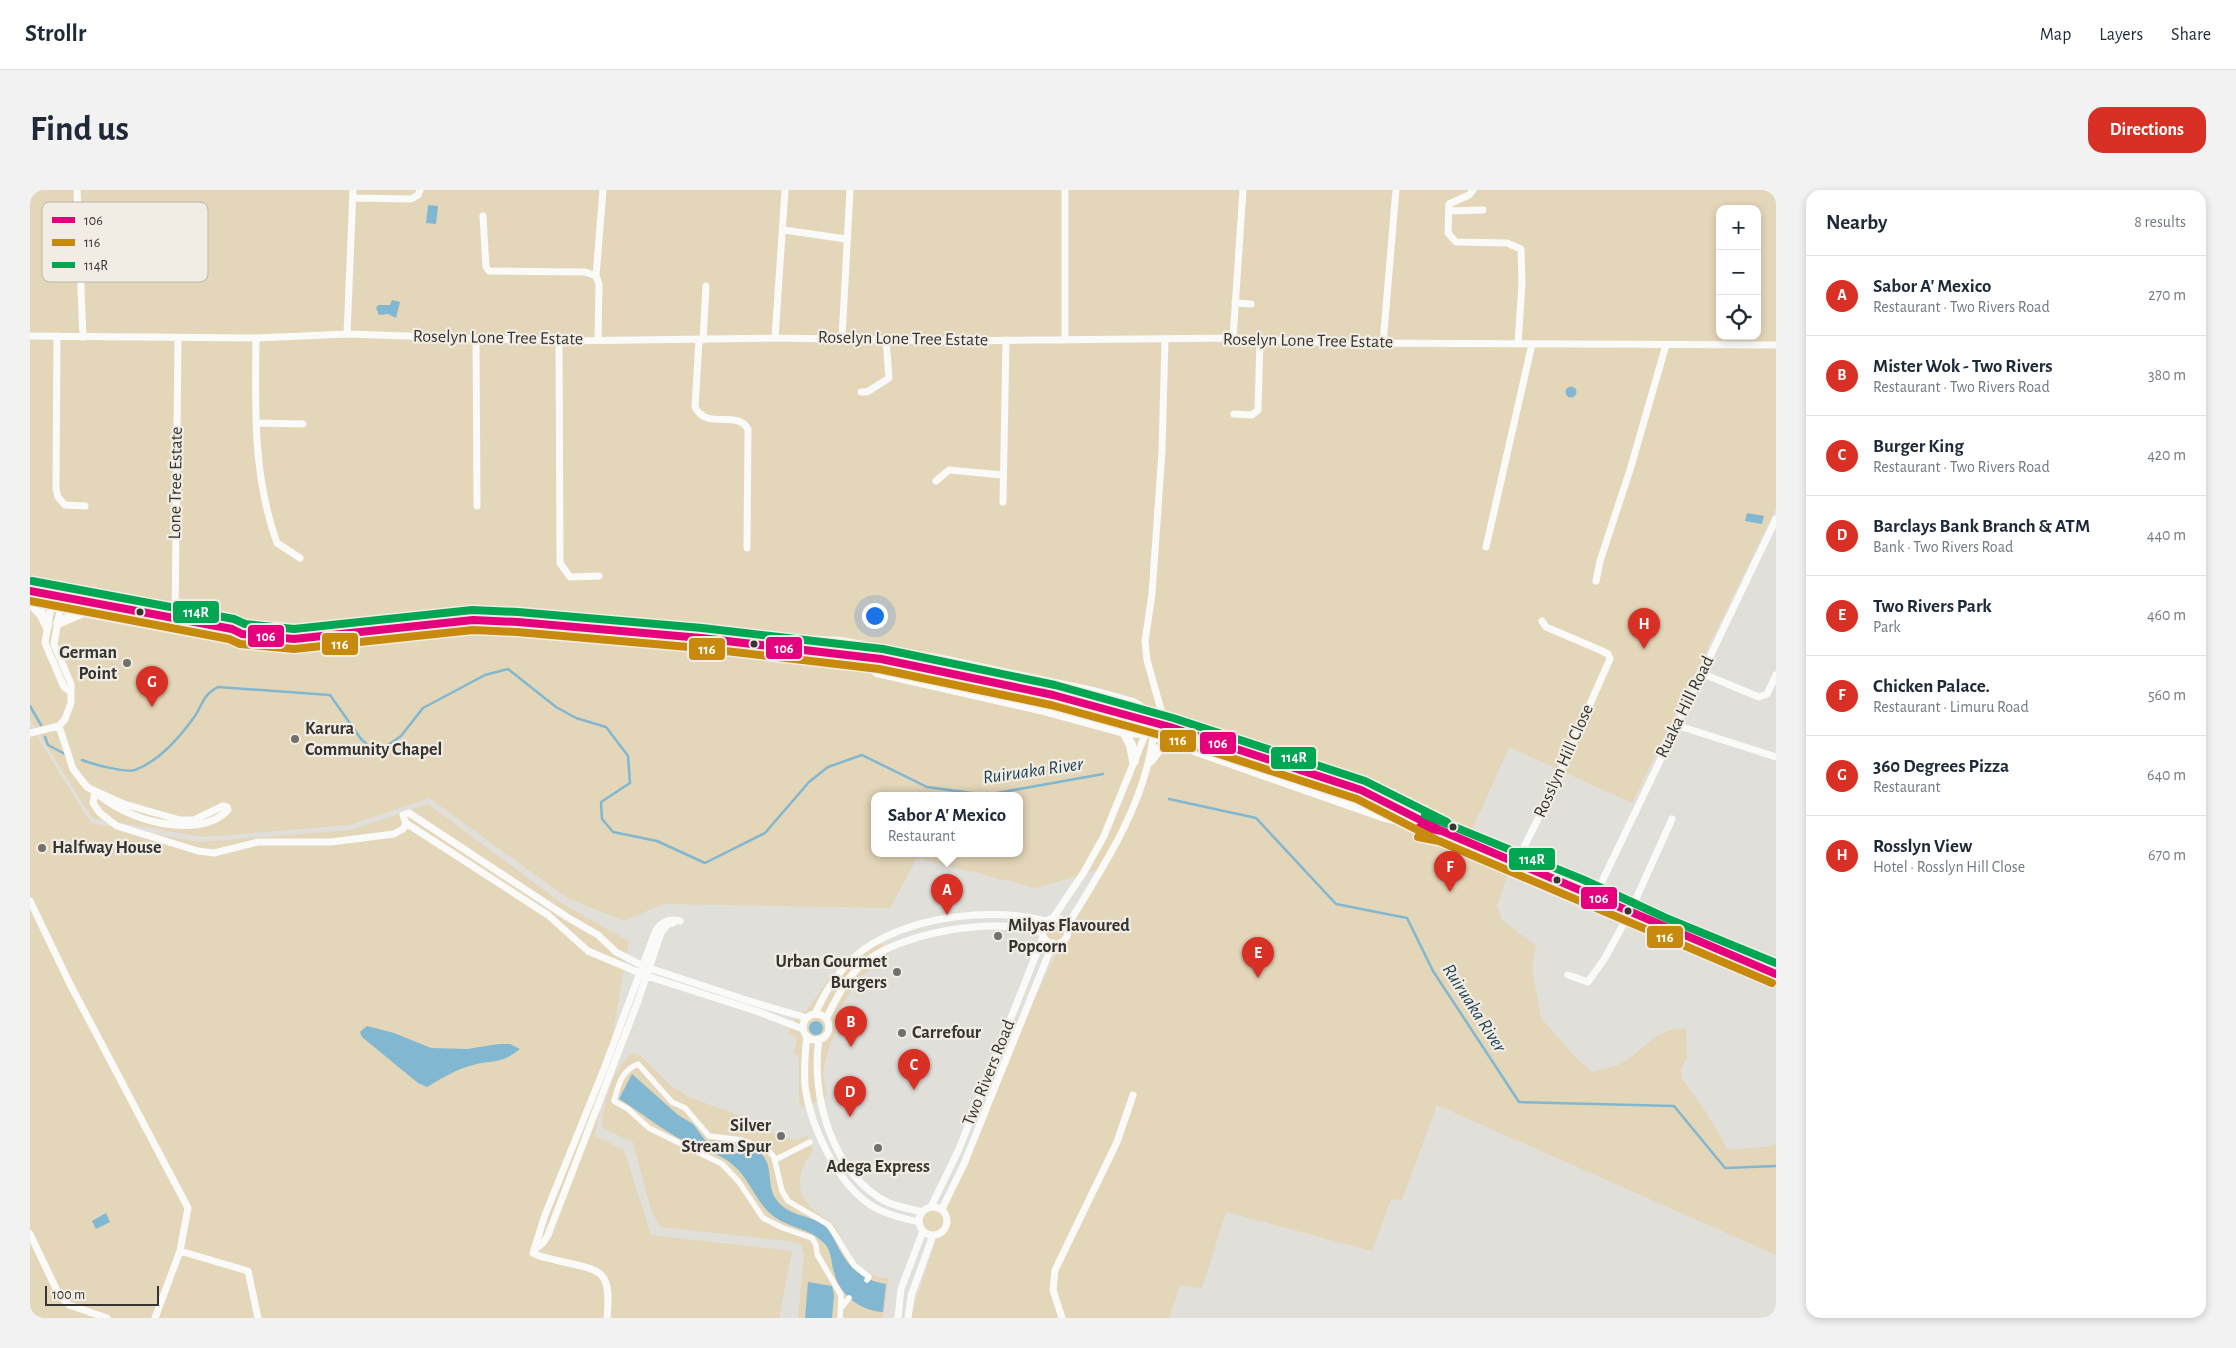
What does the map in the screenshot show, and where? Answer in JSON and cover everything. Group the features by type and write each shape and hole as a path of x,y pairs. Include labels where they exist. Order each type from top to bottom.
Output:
{"main road":[{"path":"30,591 57,595 175,623"},
{"path":"30,602 82,612 232,629 242,634 276,639 318,638 473,620 518,622 691,637 854,656 931,668 1053,695 1124,723 1149,736 1169,735 1385,817 1439,830"},
{"path":"30,602 42,614 47,626"},
{"path":"58,623 82,612"},
{"path":"691,637 712,635 850,644 1044,681 1133,703 1149,713 1156,713 1163,717 1290,756 1338,776 1361,790 1439,830 1776,974"},
{"path":"756,644 855,664 926,674 1058,704 1361,790"},
{"path":"1149,713 1141,721 1149,736"},
{"path":"1149,736 1165,729 1163,717"},
{"path":"1124,723 1131,745 1132,767"},
{"path":"1150,760 1169,735"}],"street":[{"path":"347,334 353,194 411,198 418,195 420,190"},
{"path":"598,340 599,284 596,276 603,190"},
{"path":"775,338 786,190"},
{"path":"842,338 850,190"},
{"path":"1065,190 1065,340"},
{"path":"1233,338 1242,190"},
{"path":"1383,343 1396,190"},
{"path":"1473,190 1469,195 1451,202 1448,232 1456,242 1507,243 1521,249 1522,283 1518,344"},
{"path":"1449,211 1482,210"},
{"path":"483,216 486,267 489,271 585,272 593,273 596,276"},
{"path":"784,230 846,239"},
{"path":"81,282 83,337"},
{"path":"706,286 695,407 706,418 739,420 748,429 747,548"},
{"path":"1235,303 1251,304"},
{"name":"Roselyn Lone Tree Estate","path":"30,336 256,338 347,334 559,341 775,338 1006,340 1233,338 1383,343 1776,345"},
{"path":"57,336 56,489 58,497 65,505 85,506"},
{"name":"Lone Tree Estate","path":"175,623 178,338"},
{"path":"256,338 256,423 259,472 274,536 280,547 300,558"},
{"path":"476,339 477,506"},
{"path":"861,392 867,392 889,378 886,339"},
{"path":"1163,717 1147,660 1145,641 1152,594 1162,451 1165,339"},
{"path":"1234,414 1252,415 1258,410 1260,339"},
{"path":"1003,502 1006,340"},
{"path":"559,341 560,563 570,577 599,576"},
{"path":"1486,547 1532,344"},
{"path":"1596,581 1600,562 1630,470 1666,345"},
{"path":"256,423 303,424"},
{"path":"936,481 949,470 1003,475"},
{"name":"Ruaka Hill Road","path":"1595,896 1776,519"},
{"path":"30,733 59,726 69,710 71,684 54,647 58,623 57,595"},
{"path":"56,608 47,626 46,647 64,686 70,691"},
{"name":"Rosslyn Hill Close","path":"1516,863 1546,803 1610,659 1608,654 1546,627 1542,621"},
{"path":"1701,673 1759,697 1767,694 1776,675"},
{"path":"1676,725 1776,757"},
{"path":"59,726 73,769 87,787 96,791 124,804 180,820 194,820 223,806 227,807 228,810 214,819 194,826 173,825 126,812 106,802 96,791"},
{"path":"922,1212 889,1203 873,1193 850,1168 834,1143 822,1109 817,1081 819,1039 828,1031 826,1019 847,980 860,966 892,947 946,931 998,925 1027,927 1053,943 1062,942 1066,938 1066,926 1115,844 1144,776 1150,760 1149,736"},
{"path":"819,1039 759,1012 645,971 579,945 548,916 406,823 402,817 407,813 567,917 588,928 616,952 645,971 807,1018 815,1014 823,996 838,973 870,945 893,934 974,914 1029,917 1046,921 1053,918 1084,872 1104,836 1132,767 1149,736"},
{"path":"1132,767 1144,776"},
{"path":"96,791 93,802 100,812 117,826 198,851 214,853 258,842 331,842 394,834 402,829 406,823"},
{"path":"1568,975 1588,982 1605,958 1630,912 1672,819"},
{"path":"30,901 70,984 186,1201 188,1217 180,1250 155,1318"},
{"path":"1053,918 1061,920 1066,926"},
{"path":"607,1318 608,1285 604,1275 591,1269 536,1255 534,1250 543,1243 548,1235 645,971 661,933 667,925 680,920 669,920 661,923 656,930 645,971"},
{"path":"1042,935 1046,921"},
{"name":"Two Rivers Road","path":"931,1207 960,1149 1042,935"},
{"name":"Two Rivers Road","path":"942,1209 964,1164 1053,943"},
{"path":"1018,1001 1029,1004"},
{"path":"815,1014 826,1019"},
{"path":"807,1018 805,1033 805,1087 825,1148 839,1172 868,1204 885,1213 919,1222"},
{"path":"840,1318 841,1295 817,1254 816,1245 812,1238 783,1228 763,1218 739,1182 722,1164 649,1128 628,1109 614,1101 620,1078 628,1068 638,1064 672,1102 684,1108 709,1136 755,1143 768,1150 775,1160 782,1191 788,1201 829,1225 854,1265 869,1277 867,1280"},
{"path":"1062,1318 1053,1290 1056,1270 1117,1142 1133,1095"},
{"path":"775,1160 810,1142"},
{"path":"931,1207 942,1209 946,1214 948,1223 944,1231 933,1235 923,1231 919,1222 922,1212 931,1207"},
{"path":"898,1318 901,1289 923,1231"},
{"path":"30,1234 59,1295 69,1306 107,1318"},
{"path":"908,1318 911,1296 933,1235"},
{"path":"180,1250 248,1271 258,1318"},
{"path":"841,1308 849,1298"}],"shaded area":[{"path":"30,190 1776,190 1776,508 1632,803 1509,747 1463,850 1510,868 1497,906 1502,920 1536,946 1532,968 1541,1018 1574,1056 1592,1072 1619,1065 1667,1031 1686,1029 1687,1057 1681,1069 1682,1079 1706,1112 1728,1150 1773,1146 1776,1143 1776,1255 1437,1105 1402,1200 1391,1199 1372,1251 1226,1212 1202,1288 1180,1285 1169,1318 910,1318 938,1233 925,1229 922,1218 931,1209 944,1214 983,1109 1063,940 1054,942 1046,939 1044,932 1047,922 1051,919 1060,921 1067,931 1098,870 1036,888 917,858 890,908 663,904 624,921 569,899 429,798 350,825 203,837 92,818 30,720"},
{"path":"30,725 91,823 199,842 351,830 428,804 563,904 629,941 595,1136 624,1150 651,1235 792,1251 779,1318 30,1318"},
{"path":"877,937 889,954 860,977 839,1010 841,1022 830,1043 823,1072 827,1096 802,1108 799,1100 799,1057 794,1053 797,1038 788,1032 795,1024 795,1011 803,1013 807,1010 832,975 854,952"},
{"path":"633,1053 641,1056 671,1086 691,1098 752,1120 761,1130 795,1140 807,1136 813,1150 801,1174 800,1189 808,1204 834,1225 846,1250 861,1268 874,1276 889,1278 883,1318 798,1318 804,1255 801,1244 789,1241 660,1227 651,1210 633,1142 602,1128 604,1108 614,1076 619,1067"}],"water":[{"path":"428,205 438,206 436,224 426,223"},
{"path":"392,300 400,302 396,318 388,314 379,315 376,308 378,305 390,305"},
{"path":"1571,386 1577,392 1571,398 1565,392"},
{"path":"1747,513 1764,516 1762,524 1745,521"},
{"path":"813,1021 819,1021 823,1028 819,1035 813,1035 809,1031 809,1025"},
{"path":"367,1026 394,1033 431,1048 467,1049 510,1044 520,1049 502,1060 480,1063 461,1069 427,1087 418,1083 362,1037 360,1032"},
{"path":"632,1074 678,1115 693,1124 708,1144 741,1146 760,1153 764,1157 769,1169 773,1194 781,1205 791,1212 825,1226 846,1260 857,1272 869,1279 886,1284 883,1312 867,1309 852,1300 841,1288 837,1280 830,1254 825,1244 806,1231 785,1223 772,1215 733,1165 722,1157 674,1135 619,1099"},
{"path":"106,1213 110,1222 96,1229 92,1221"},
{"path":"808,1282 832,1286 834,1295 832,1318 805,1318"}],"waterway":[{"name":"Ruiruaka River","path":"82,760 101,766 130,771 144,766 176,740 195,716 206,696 218,687 330,695 361,739 372,749 385,747 401,736 423,708 485,675 508,669 556,707 576,718 606,727 628,756 630,783 601,802 602,819 613,832 657,841 705,863 765,833 809,782 828,767 862,755 927,787 964,792"},
{"name":"Ruiruaka River","path":"30,706 41,725"},
{"name":"Ruiruaka River","path":"45,737 48,745 65,754"},
{"name":"Ruiruaka River","path":"1003,792 1103,774"},
{"name":"Ruiruaka River","path":"1169,799 1256,818 1336,904 1407,918 1433,971 1519,1102 1674,1106 1725,1168 1776,1166"}],"transit line":[{"name":"114R","path":"32,581 234,619 245,624 294,629 472,610 518,612 702,628 883,649 1055,685 1173,718 1365,781 1447,822"},
{"name":"106","path":"30,591 232,629 242,634 294,639 473,620 518,622 701,638 881,659 1053,695 1170,727 1361,790 1442,831"},
{"name":"116","path":"30,601 229,639 240,644 294,649 473,630 700,648 879,669 1051,705 1167,737 1357,799 1437,840"},
{"name":"114R","path":"1425,815 1584,880 1666,918 1776,963"},
{"name":"106","path":"1420,827 1442,831 1776,974"},
{"name":"116","path":"1418,837 1439,841 1772,983"}],"place":[{"name":"Rosslyn View","path":"1644,649"},
{"name":"German Point","path":"127,663"},
{"name":"360 Degrees Pizza","path":"152,707"},
{"name":"Karura Community Chapel","path":"295,739"},
{"name":"Halfway House","path":"42,848"},
{"name":"Chicken Palace.","path":"1450,892"},
{"name":"Sabor A' Mexico","path":"947,915"},
{"name":"Milyas Flavoured Popcorn","path":"998,936"},
{"name":"Urban Gourmet Burgers","path":"897,972"},
{"name":"Two Rivers Park","path":"1258,978"},
{"name":"Carrefour","path":"902,1033"},
{"name":"Mister Wok - Two Rivers","path":"851,1047"},
{"name":"Burger King","path":"914,1090"},
{"name":"Barclays Bank Branch & ATM","path":"850,1117"},
{"name":"Silver Stream Spur","path":"781,1136"},
{"name":"Adega Express","path":"878,1148"}]}
